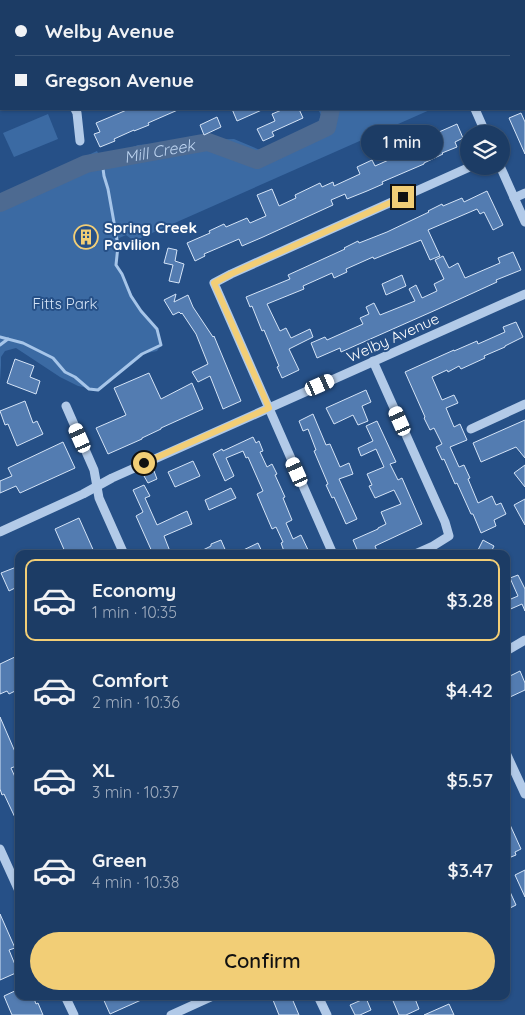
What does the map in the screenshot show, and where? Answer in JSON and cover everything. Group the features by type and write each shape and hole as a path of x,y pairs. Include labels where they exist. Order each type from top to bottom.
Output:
{"street":[{"path":"79,110 80,141"},
{"path":"475,110 482,125"},
{"path":"331,550 214,283 460,171"},
{"path":"504,175 525,222"},
{"path":"514,198 525,193"},
{"name":"Welby Avenue","path":"0,532 83,494 112,478 525,294"},
{"path":"373,362 445,522 449,536 424,550"},
{"path":"471,428 525,404"},
{"path":"66,406 94,470 99,498 122,550"},
{"path":"510,649 525,640"},
{"path":"510,762 525,794"},
{"path":"0,849 15,882"},
{"path":"67,1000 74,1015"},
{"path":"174,1014 204,1000"},
{"path":"320,1000 327,1015"}],"green space":[{"name":"Fitts Park","path":"318,110 430,110 134,241 126,235 117,239 116,265 141,311 157,329 161,345 157,351 142,354 98,390 78,386 60,377 16,348 5,351 1,357 0,381 0,195 97,151 101,159 138,145 188,141 200,136 202,140 234,139 260,150 317,125 321,115"},
{"path":"48,114 58,139 14,157 3,133"}],"building":[{"path":"127,110 178,110 100,147 94,134 100,132 96,123"},
{"path":"232,110 262,110 237,121"},
{"path":"282,110 299,110 303,118 272,132 274,136 263,141 257,129 275,121 272,114"},
{"path":"521,113 525,122 525,154 509,118"},
{"path":"217,117 221,127 204,135 200,125"},
{"path":"457,124 460,131 460,140 455,142 457,147 442,153 424,164 347,199 345,194 331,200 333,205 242,246 239,239 204,254 205,256 195,261 187,243 210,233 209,231 224,224 226,227 247,218 250,223 266,216 257,195 272,189 279,206 296,198 295,195 320,183 322,187 333,182 334,186 360,174 357,167 372,160 375,166 423,145 421,140"},
{"path":"487,191 503,225 493,230 484,212 480,214 477,209 428,230 440,256 430,260 421,240 374,259 373,257 346,269 347,272 334,278 332,273 303,286 304,289 267,304 280,331 286,328 291,338 310,329 313,337 289,349 299,370 282,378 264,330 262,331 252,306 250,307 246,297 290,279 288,275 345,249 358,241 359,243 387,232 442,204 443,206 462,198 464,202"},
{"name":"Spring Creek Pavilion","path":"93,227 95,246 80,248 78,228"},
{"path":"168,248 177,250 175,261 184,264 179,283 169,281 173,265 164,263"},
{"path":"513,252 521,270 341,352 340,348 317,358 311,343 325,337 327,340 363,324 360,318 369,314 366,307 374,303 380,315 415,301 409,289 416,285 422,298 437,291 434,284 444,279 435,260 443,256 449,268 458,263 465,278 500,263 498,258"},
{"path":"402,275 406,286 386,295 382,284"},
{"path":"176,294 174,302 188,295 193,307 214,336 241,401 223,409 210,376 198,382 192,372 208,364 196,334 182,313 179,312 173,315 164,300"},
{"path":"516,322 523,337 461,369 459,366 432,377 442,400 454,395 458,403 446,408 454,427 460,424 467,440 450,447 459,467 464,465 478,503 492,496 496,505 501,503 506,514 494,520 496,526 481,533 457,483 455,484 444,459 442,460 436,447 442,444 434,428 430,430 405,372 454,350 477,341 478,344 505,332 503,327"},
{"path":"15,359 34,366 30,377 40,381 36,394 7,383"},
{"path":"149,373 161,399 192,383 203,409 108,454 96,428 126,415 114,388"},
{"path":"366,390 371,402 362,406 368,421 358,425 353,415 334,424 326,408"},
{"path":"25,401 33,423 37,421 43,434 17,446 8,424 5,425 0,411"},
{"path":"313,414 326,445 330,444 340,467 349,463 353,474 339,479 357,519 346,524 334,497 332,498 326,485 328,484 314,451 316,450 308,429 303,431 299,421"},
{"path":"525,420 525,458 516,447 481,462 473,443"},
{"path":"377,421 396,462 390,464 398,480 402,478 422,524 375,546 377,550 357,550 353,540 386,524 381,512 401,504 394,490 375,498 369,486 372,485 367,474 384,467 376,449 361,456 358,448 373,441 366,426"},
{"path":"253,437 256,443 259,441 263,451 260,452 267,467 272,464 285,497 283,498 292,520 286,523 293,539 301,535 308,550 284,550 281,543 283,542 276,527 272,529 257,494 263,491 248,457 246,458 243,451 226,458 234,476 225,481 213,454 222,449 223,451"},
{"path":"63,442 75,468 20,493 16,486 0,493 0,481 12,476 8,468"},
{"path":"193,461 200,476 175,487 168,472"},
{"path":"525,465 525,487 514,473"},
{"path":"154,471 157,479 148,483 144,476"},
{"path":"144,485 150,496 145,498 157,525 187,511 192,524 164,536 169,550 151,550 136,516 143,512 133,490"},
{"path":"231,488 236,498 209,510 205,500"},
{"path":"525,499 525,525 514,505"},
{"path":"79,518 93,550 64,550 55,529"},
{"path":"221,540 225,550 203,550 211,546 211,544"},
{"path":"483,540 494,546 492,550 478,550"},
{"path":"258,543 261,550 243,550"},
{"path":"15,568 15,588 9,591 1,573"},
{"path":"518,575 525,589 525,611 522,604 510,609 510,599 518,596 510,578"},
{"path":"15,657 15,691 9,694 7,691 0,694 0,664"},
{"path":"520,671 525,683 525,690 510,697 510,682 510,676"},
{"path":"0,717 15,752 15,766 11,768 15,777 15,817 0,789"},
{"path":"510,825 521,849 515,852 516,855 510,857"},
{"path":"525,870 525,897 515,875"},
{"path":"510,892 516,905 510,908"},
{"path":"0,914 15,948 9,950 15,965 15,973 0,980"},
{"path":"15,991 15,1000 34,1000 36,1004 38,1003 43,1015 12,1015 4,996"},
{"path":"104,1000 141,1000 110,1014"},
{"path":"273,1000 293,1000 299,1015 279,1015"},
{"path":"361,1000 367,1000 371,1010 355,1015 350,1005"},
{"path":"393,1000 416,1000 419,1009 406,1015 399,1015"},
{"path":"449,1004 454,1015 424,1015"}],"waterway":[{"name":"Mill Creek","path":"0,203 86,164 208,142 257,160 327,127 331,110"},
{"path":"0,337 23,343 53,358 65,372 75,377 89,389 98,390 142,354 161,345 157,329 131,296 116,265 118,246 102,161"},
{"path":"0,345 8,339"}],"place":[{"name":"Spring Creek Pavilion","path":"86,237"}],"route":[{"path":"144,463 269,408 214,283 403,197"}]}
